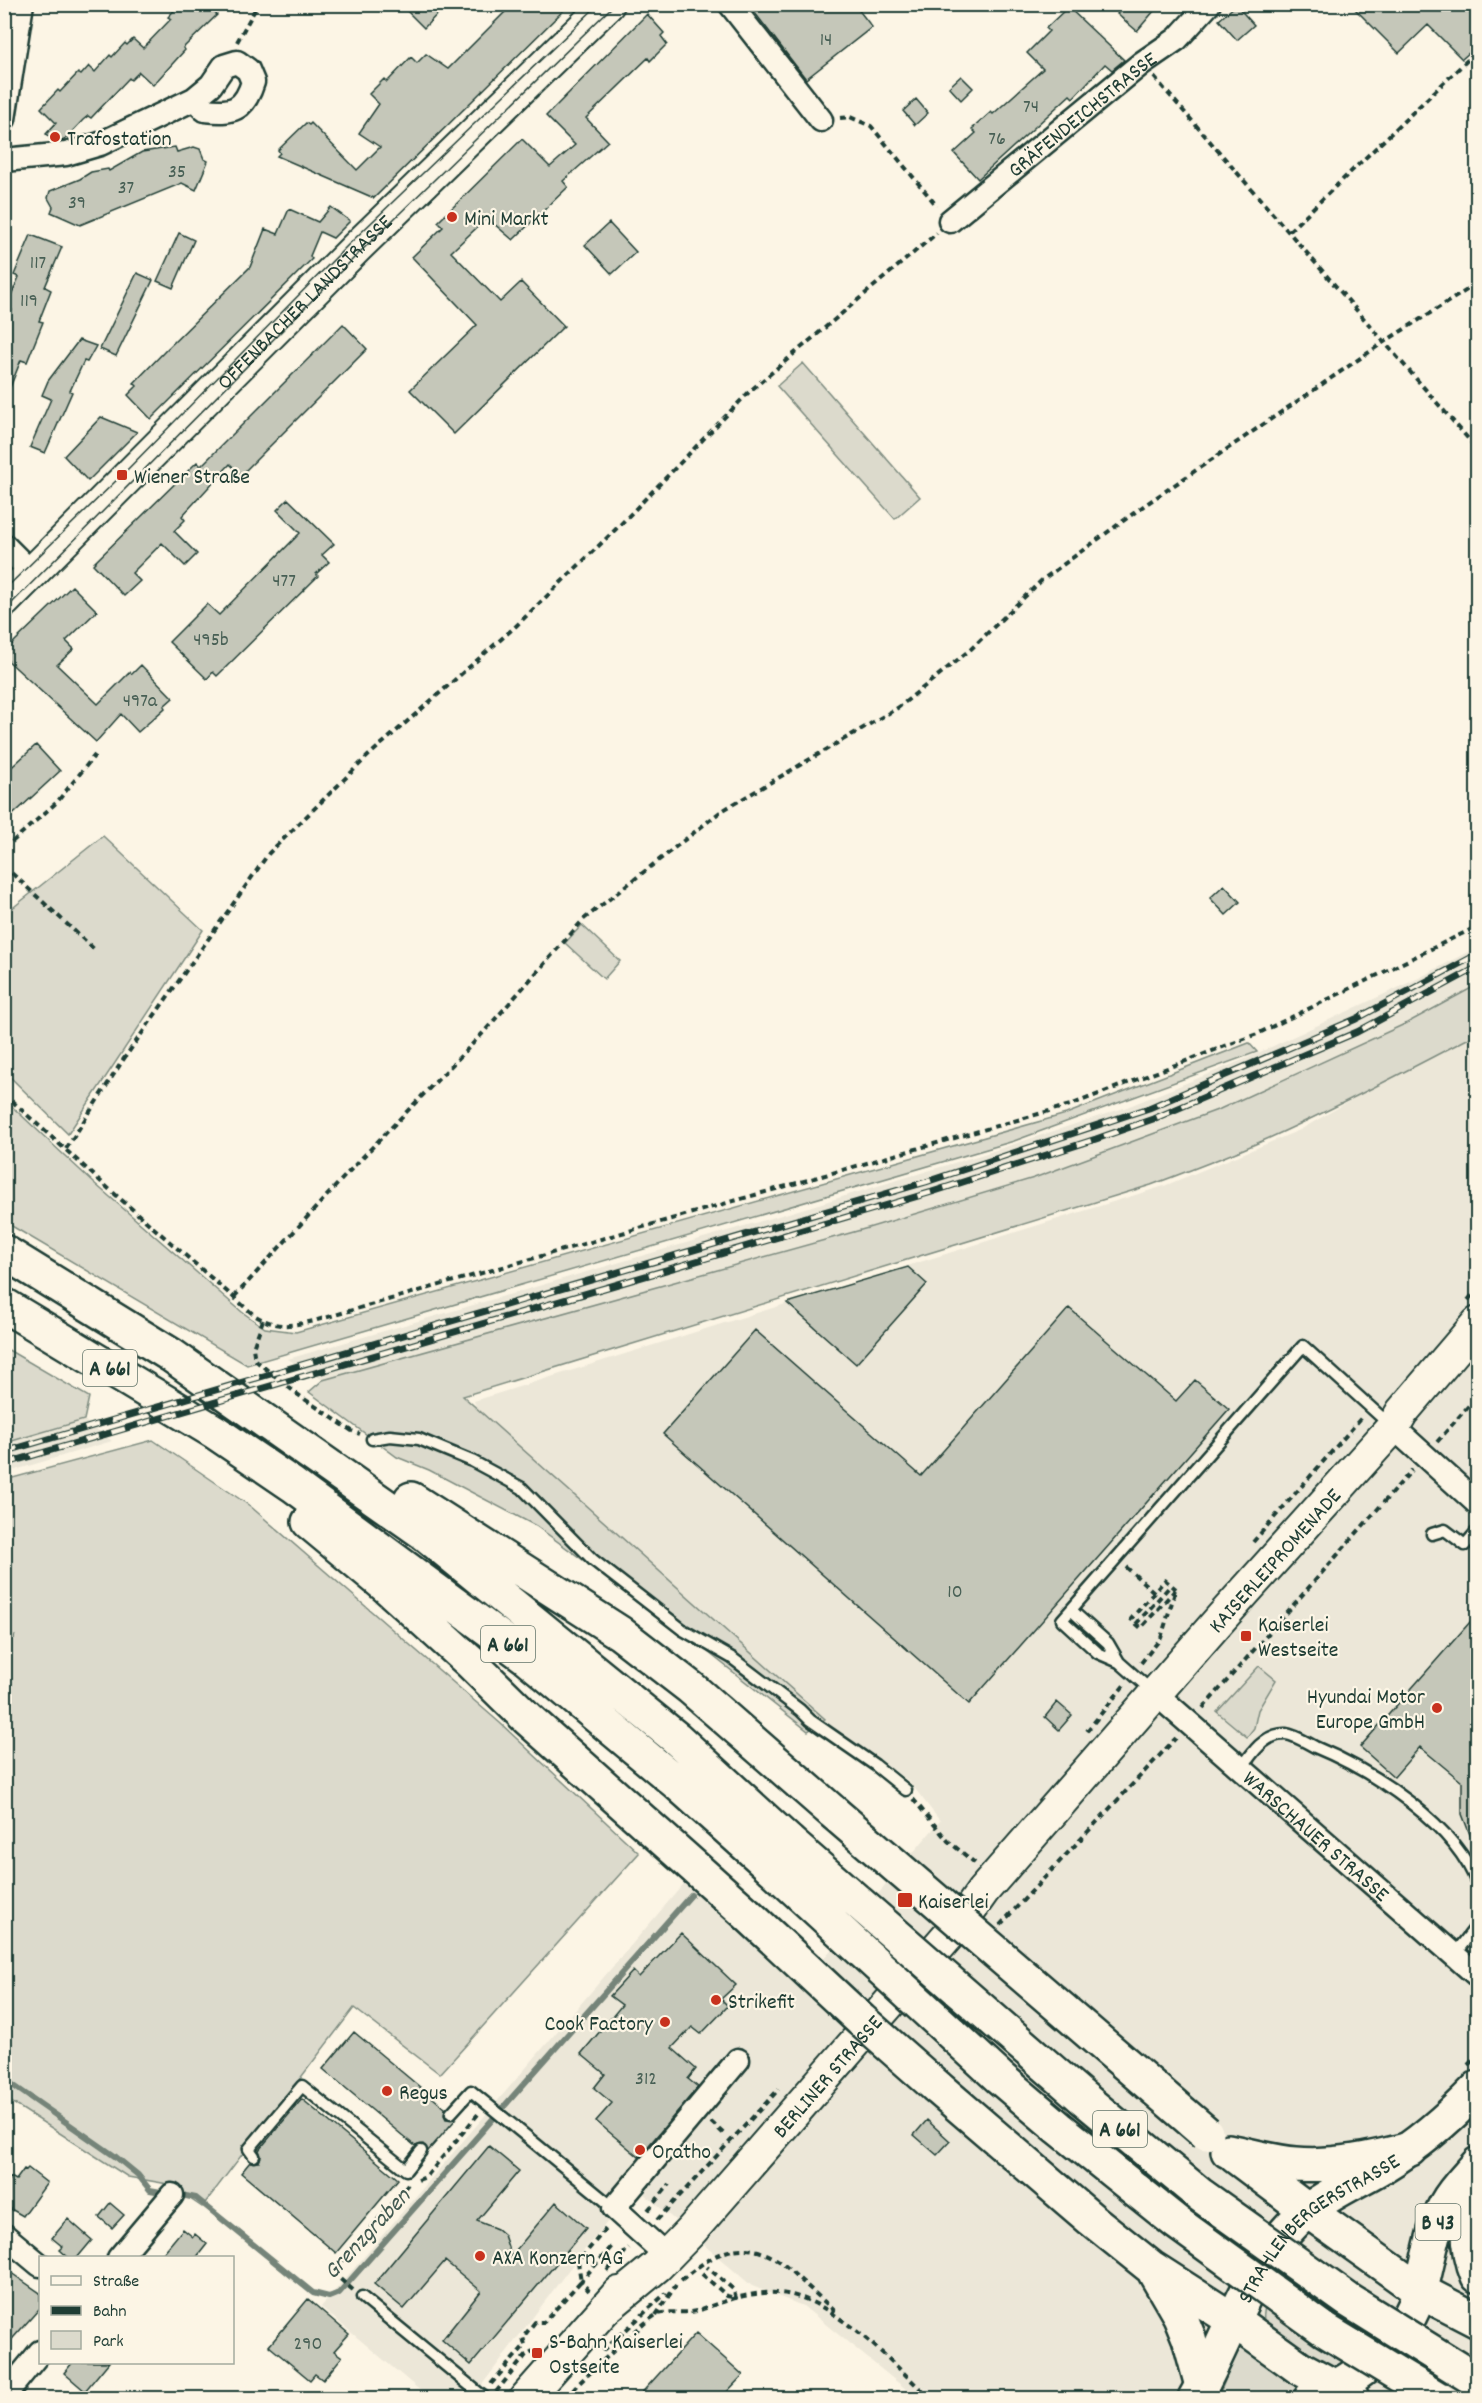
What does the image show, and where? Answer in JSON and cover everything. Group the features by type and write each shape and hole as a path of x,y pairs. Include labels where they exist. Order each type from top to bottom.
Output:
{"main road":[{"name":"OFFENBACHER LANDSTRASSE","path":"15,584 608,4"},
{"name":"A 661","path":"4,1252 171,1355 424,1533 675,1738 781,1855 999,2077 1168,2215 1325,2330 1437,2398"},
{"name":"A 661","path":"4,1305 228,1440 293,1485 526,1657 676,1783 781,1855 1199,2194 1348,2300 1478,2380"},
{"name":"KAISERLEIPROMENADE","path":"1156,1694 1381,1418 1408,1405 1470,1315"},
{"name":"KAISERLEIPROMENADE","path":"1381,1418 1409,1417 1427,1401 1478,1344"},
{"name":"A 661","path":"250,1410 369,1471 620,1633 691,1688 1217,2142 1308,2211"},
{"name":"A 661","path":"228,1440 297,1511 420,1617 527,1718 746,1913 861,2020 1091,2219 1152,2268 1233,2320"},
{"name":"BERLINER STRASSE","path":"526,2398 601,2290 661,2256 966,1915 976,1881 1156,1694"},
{"name":"STRAHLENBERGERSTRASSE","path":"1198,2392 1243,2298 1269,2255 1293,2224 1308,2211 1410,2149 1449,2117 1478,2088"},
{"path":"1217,2142 1297,2164 1332,2165 1364,2161 1410,2149"},
{"name":"B 43","path":"1233,2320 1300,2368 1333,2395 1364,2370 1387,2347 1411,2313 1420,2291 1437,2223 1446,2203 1478,2164"},
{"path":"1478,2171 1468,2220 1472,2262 1478,2276"},
{"path":"1308,2211 1420,2291 1478,2321"},
{"name":"A 661","path":"1152,2268 1180,2316 1189,2338 1198,2392"}],"street":[{"path":"4,119 22,4"},
{"path":"730,4 821,120"},
{"name":"GRÄFENDEICHSTRASSE","path":"950,221 1142,63 1177,39 1205,6"},
{"path":"4,160 81,151 194,99 211,85 224,66 237,62 248,70 253,82 248,97 240,106 225,112 205,110 194,99"},
{"path":"4,545 15,584"},
{"path":"1381,1418 1478,1504"},
{"name":"WARSCHAUER STRASSE","path":"1156,1694 1478,1977"},
{"path":"661,2256 617,2210 738,2060"},
{"path":"121,2256 172,2195"},
{"path":"4,2235 39,2264"},
{"path":"4,2396 39,2353"}],"lane":[{"path":"1156,1694 1119,1662 1098,1653 1062,1620 1303,1346 1381,1418"},
{"path":"372,1439 390,1436 419,1439 472,1461 522,1488 601,1567 683,1630 732,1658 810,1720 875,1765 906,1790"},
{"path":"1432,1534 1445,1530 1465,1545 1478,1530"},
{"path":"1071,1610 1108,1643 1119,1662"},
{"path":"1241,1769 1254,1750 1268,1739 1286,1734 1342,1758 1384,1784 1428,1817 1452,1840 1472,1869 1478,1886"},
{"path":"1454,1955 1478,1924"},
{"path":"255,2156 249,2149 302,2086 406,2170 421,2151"},
{"path":"451,2114 471,2091 617,2210"},
{"path":"359,2294 483,2397"}],"path":[{"path":"224,66 258,4"},
{"path":"1289,231 1478,50"},
{"path":"1142,63 1478,450"},
{"path":"66,1149 123,1060 269,853 368,756 524,618 615,530 750,391 950,221 871,126 850,117 821,120"},
{"path":"234,1297 356,1164 482,1034 585,919 720,812 899,707 971,649 1042,580 1145,506 1384,342 1478,283"},
{"path":"4,849 57,802 95,754"},
{"path":"4,866 94,949"},
{"path":"4,1094 234,1297 263,1320 285,1327 314,1321 1070,1105 1257,1034 1478,926"},
{"path":"1470,1315 1478,1289"},
{"path":"263,1320 253,1348 255,1360 333,1419 352,1431 372,1439"},
{"path":"1203,1707 1478,1395"},
{"path":"1245,1551 1381,1418"},
{"path":"1117,1560 1154,1592"},
{"path":"1165,1580 1176,1589 1141,1628 1131,1619 1165,1580"},
{"path":"1136,1624 1171,1585"},
{"path":"1165,1645 1147,1657 1161,1638 1176,1589"},
{"path":"4,1635 15,1637"},
{"path":"906,1790 948,1841 975,1863 976,1881"},
{"path":"596,2359 661,2256 703,2172 782,2085"},
{"path":"359,2294 333,2273 409,2183 426,2177 489,2105"},
{"path":"704,2117 724,2134"},
{"path":"648,2210 670,2184"},
{"path":"617,2210 578,2262 581,2281 589,2292 601,2290 661,2256 696,2267 720,2253 739,2248 754,2249 772,2255 782,2263 930,2398"},
{"path":"483,2397 525,2345 523,2337 535,2322 544,2322 614,2244"},
{"path":"656,2315 661,2256"},
{"path":"707,2267 733,2289 736,2298"},
{"path":"702,2274 727,2296 736,2298"},
{"path":"566,2398 575,2387 656,2315 701,2310 736,2298 764,2293 799,2296 829,2310 856,2332"}],"shaded area":[{"path":"1477,947 1477,985 1407,1023 1220,1109 1034,1178 868,1228 323,1380 288,1359 792,1212 987,1153 1127,1107 1243,1060 1419,978"},
{"path":"1477,1026 1477,2398 917,2398 803,2306 752,2286 636,2187 576,2260 472,2398 429,2398 321,2307 687,1880 802,1984 940,1821 909,1781 820,1724 487,1441 474,1401 1164,1186 1300,1130"},
{"path":"84,1420 112,1441 5,1473 5,1443"}],"green space":[{"path":"803,363 920,497 895,519 777,386"},
{"path":"103,836 203,930 68,1134 5,1072 5,914"},
{"path":"582,925 620,961 604,979 565,943"},
{"path":"1477,985 1477,1034 1328,1110 1231,1154 1151,1185 463,1396 825,1719 808,1731 685,1634 536,1526 429,1470 397,1457 309,1392 323,1380 868,1228 1034,1178 1220,1109 1407,1023"},
{"path":"1249,1043 1257,1052 1014,1141 247,1365 5,1222 5,1100 94,1183 242,1312 265,1328 296,1332 1066,1114"},
{"path":"5,1348 89,1397 84,1420 5,1443"},
{"path":"153,1440 250,1506 500,1723 639,1853 440,2074 354,2008 202,2207 168,2184 128,2177 5,2098 5,1480"},
{"path":"1259,1666 1276,1680 1258,1710 1254,1728 1247,1737 1217,1712"},
{"path":"1266,2305 1347,2360 1339,2367 1328,2368 1281,2341 1266,2326 1264,2316"},
{"path":"1240,2343 1305,2386 1275,2398 1218,2398"}],"building":[{"path":"180,4 206,4 217,15 183,48 185,50 153,85 139,72 131,80 129,78 91,118 88,116 83,120 64,140 54,142 46,134 56,123 41,108 78,73 81,75 89,66 95,72 125,43 127,45 133,39 143,48 171,19 168,17"},
{"path":"400,4 447,4 424,28"},
{"path":"513,4 570,4 374,198 277,156 280,153 278,150 306,123 309,125 311,123 357,170 380,147 359,133 379,104 369,94 384,79 387,82 411,57 417,63 426,54 448,69"},
{"path":"748,4 854,4 872,27 806,79"},
{"path":"1125,4 1147,4 1154,11 1137,31 1117,14"},
{"path":"1350,4 1478,4 1478,45 1462,59 1428,25 1399,53"},
{"path":"1236,5 1254,25 1237,40 1219,20"},
{"path":"1068,7 1124,60 1112,70 1105,64 1073,98 1070,95 978,179 954,153 976,133 972,129 991,112 993,114 1043,69 1027,53 1049,31 1046,28"},
{"path":"647,14 664,33 661,36 667,44 650,61 648,58 586,118 608,141 563,181 568,187 513,240 487,218 451,252 500,302 521,282 564,326 454,434 410,390 477,325 412,257 443,227 438,222 522,139 550,167 575,145 546,116"},
{"path":"961,76 973,88 961,100 949,87"},
{"path":"916,99 928,113 915,125 903,111"},
{"path":"175,147 177,152 194,147 200,149 204,159 208,161 196,190 182,183 80,225 51,212 53,207 48,198 50,191 91,172 108,169 109,171 142,152"},
{"path":"331,207 350,221 333,238 320,232 310,256 312,259 151,419 128,395 137,386 134,383 250,267 265,229 278,234 289,209 318,222"},
{"path":"609,223 636,252 612,274 585,245"},
{"path":"179,233 194,240 173,288 157,281"},
{"path":"31,235 62,247 45,287 51,290 39,321 43,322 27,362 21,360 5,400 4,328 12,310 6,307 19,277 14,275"},
{"path":"137,273 153,280 116,356 100,349"},
{"path":"343,324 367,349 241,475 230,464 182,516 185,520 174,531 197,554 185,566 162,543 132,573 140,581 124,596 93,564 197,462 201,466"},
{"path":"79,340 96,346 87,362 84,361 45,453 30,447 51,399 42,395 48,381"},
{"path":"101,417 137,432 88,481 64,456"},
{"path":"288,499 334,544 322,555 329,562 316,574 318,576 217,676 213,672 207,679 169,642 207,604 219,615 300,533 277,510"},
{"path":"72,586 97,611 66,641 74,649 57,665 98,704 130,672 132,674 141,665 173,698 138,732 121,714 96,742 4,657 4,653 15,641"},
{"path":"36,745 60,771 4,823 4,774"},
{"path":"1224,885 1240,902 1226,915 1210,898"},
{"path":"908,1267 927,1284 856,1364 787,1303"},
{"path":"1069,1308 1176,1401 1195,1380 1229,1409 969,1704 663,1434 755,1330 921,1476"},
{"path":"1478,1613 1478,1850 1476,1850 1462,1814 1462,1782 1420,1747 1394,1777 1360,1747"},
{"path":"1057,1702 1072,1715 1059,1730 1045,1717"},
{"path":"681,1933 736,1985 721,1999 728,2006 701,2034 692,2027 672,2048 696,2069 688,2079 698,2087 639,2157 596,2121 612,2103 594,2088 605,2074 581,2054 622,2005 610,1996 633,1971 639,1977"},
{"name":"Regus","path":"354,2032 445,2108 446,2119 456,2119 428,2151 423,2144 415,2146 323,2069"},
{"path":"302,2099 398,2179 336,2253 241,2173 250,2162 259,2162 261,2156 259,2150"},
{"path":"927,2120 950,2141 937,2155 914,2135"},
{"name":"AXA Konzern AG","path":"489,2146 519,2171 477,2221 497,2229 504,2235 511,2256 556,2202 586,2228 471,2365 442,2340 481,2291 445,2261 404,2309 374,2284"},
{"path":"28,2168 47,2183 23,2216 4,2205 4,2186 11,2177 16,2180 24,2169"},
{"path":"110,2203 124,2215 112,2228 99,2217"},
{"path":"68,2219 92,2240 79,2256 67,2256 60,2250 63,2247 52,2238"},
{"path":"183,2229 193,2237 195,2234 207,2244 198,2256 161,2256"},
{"path":"4,2268 39,2292 39,2309 4,2348"},
{"path":"308,2299 349,2334 334,2351 342,2357 323,2380 315,2374 310,2380 269,2346"},
{"path":"696,2333 743,2375 721,2398 637,2398"},
{"path":"71,2364 107,2364 85,2391 64,2373"}],"waterway":[{"name":"Grenzgraben","path":"176,2194 196,2198 313,2293 329,2297 339,2293 691,1895"},
{"name":"Grenzgraben","path":"4,2079 116,2157 138,2175 150,2190 166,2193"}],"tram line":[{"path":"4,590 122,475 348,245 599,4"},
{"path":"4,611 361,251 615,4"}],"railway":[{"path":"4,1452 926,1182 1149,1108 1356,1019 1478,954"},
{"path":"4,1464 932,1192 1096,1139 1153,1119 1357,1032 1478,967"}],"place":[{"name":"Trafostation","path":"55,137"},
{"name":"Mini Markt","path":"452,217"},
{"name":"Wiener Straße","path":"122,475"},
{"name":"Kaiserlei Westseite","path":"1246,1636"},
{"name":"Hyundai Motor Europe GmbH","path":"1437,1708"},
{"name":"Kaiserlei","path":"905,1900"},
{"name":"Strikefit","path":"716,2000"},
{"name":"Cook Factory","path":"665,2022"},
{"name":"Regus","path":"387,2091"},
{"name":"Oratho","path":"640,2150"},
{"name":"AXA Konzern AG","path":"480,2256"},
{"name":"S-Bahn Kaiserlei Ostseite","path":"537,2353"}]}
